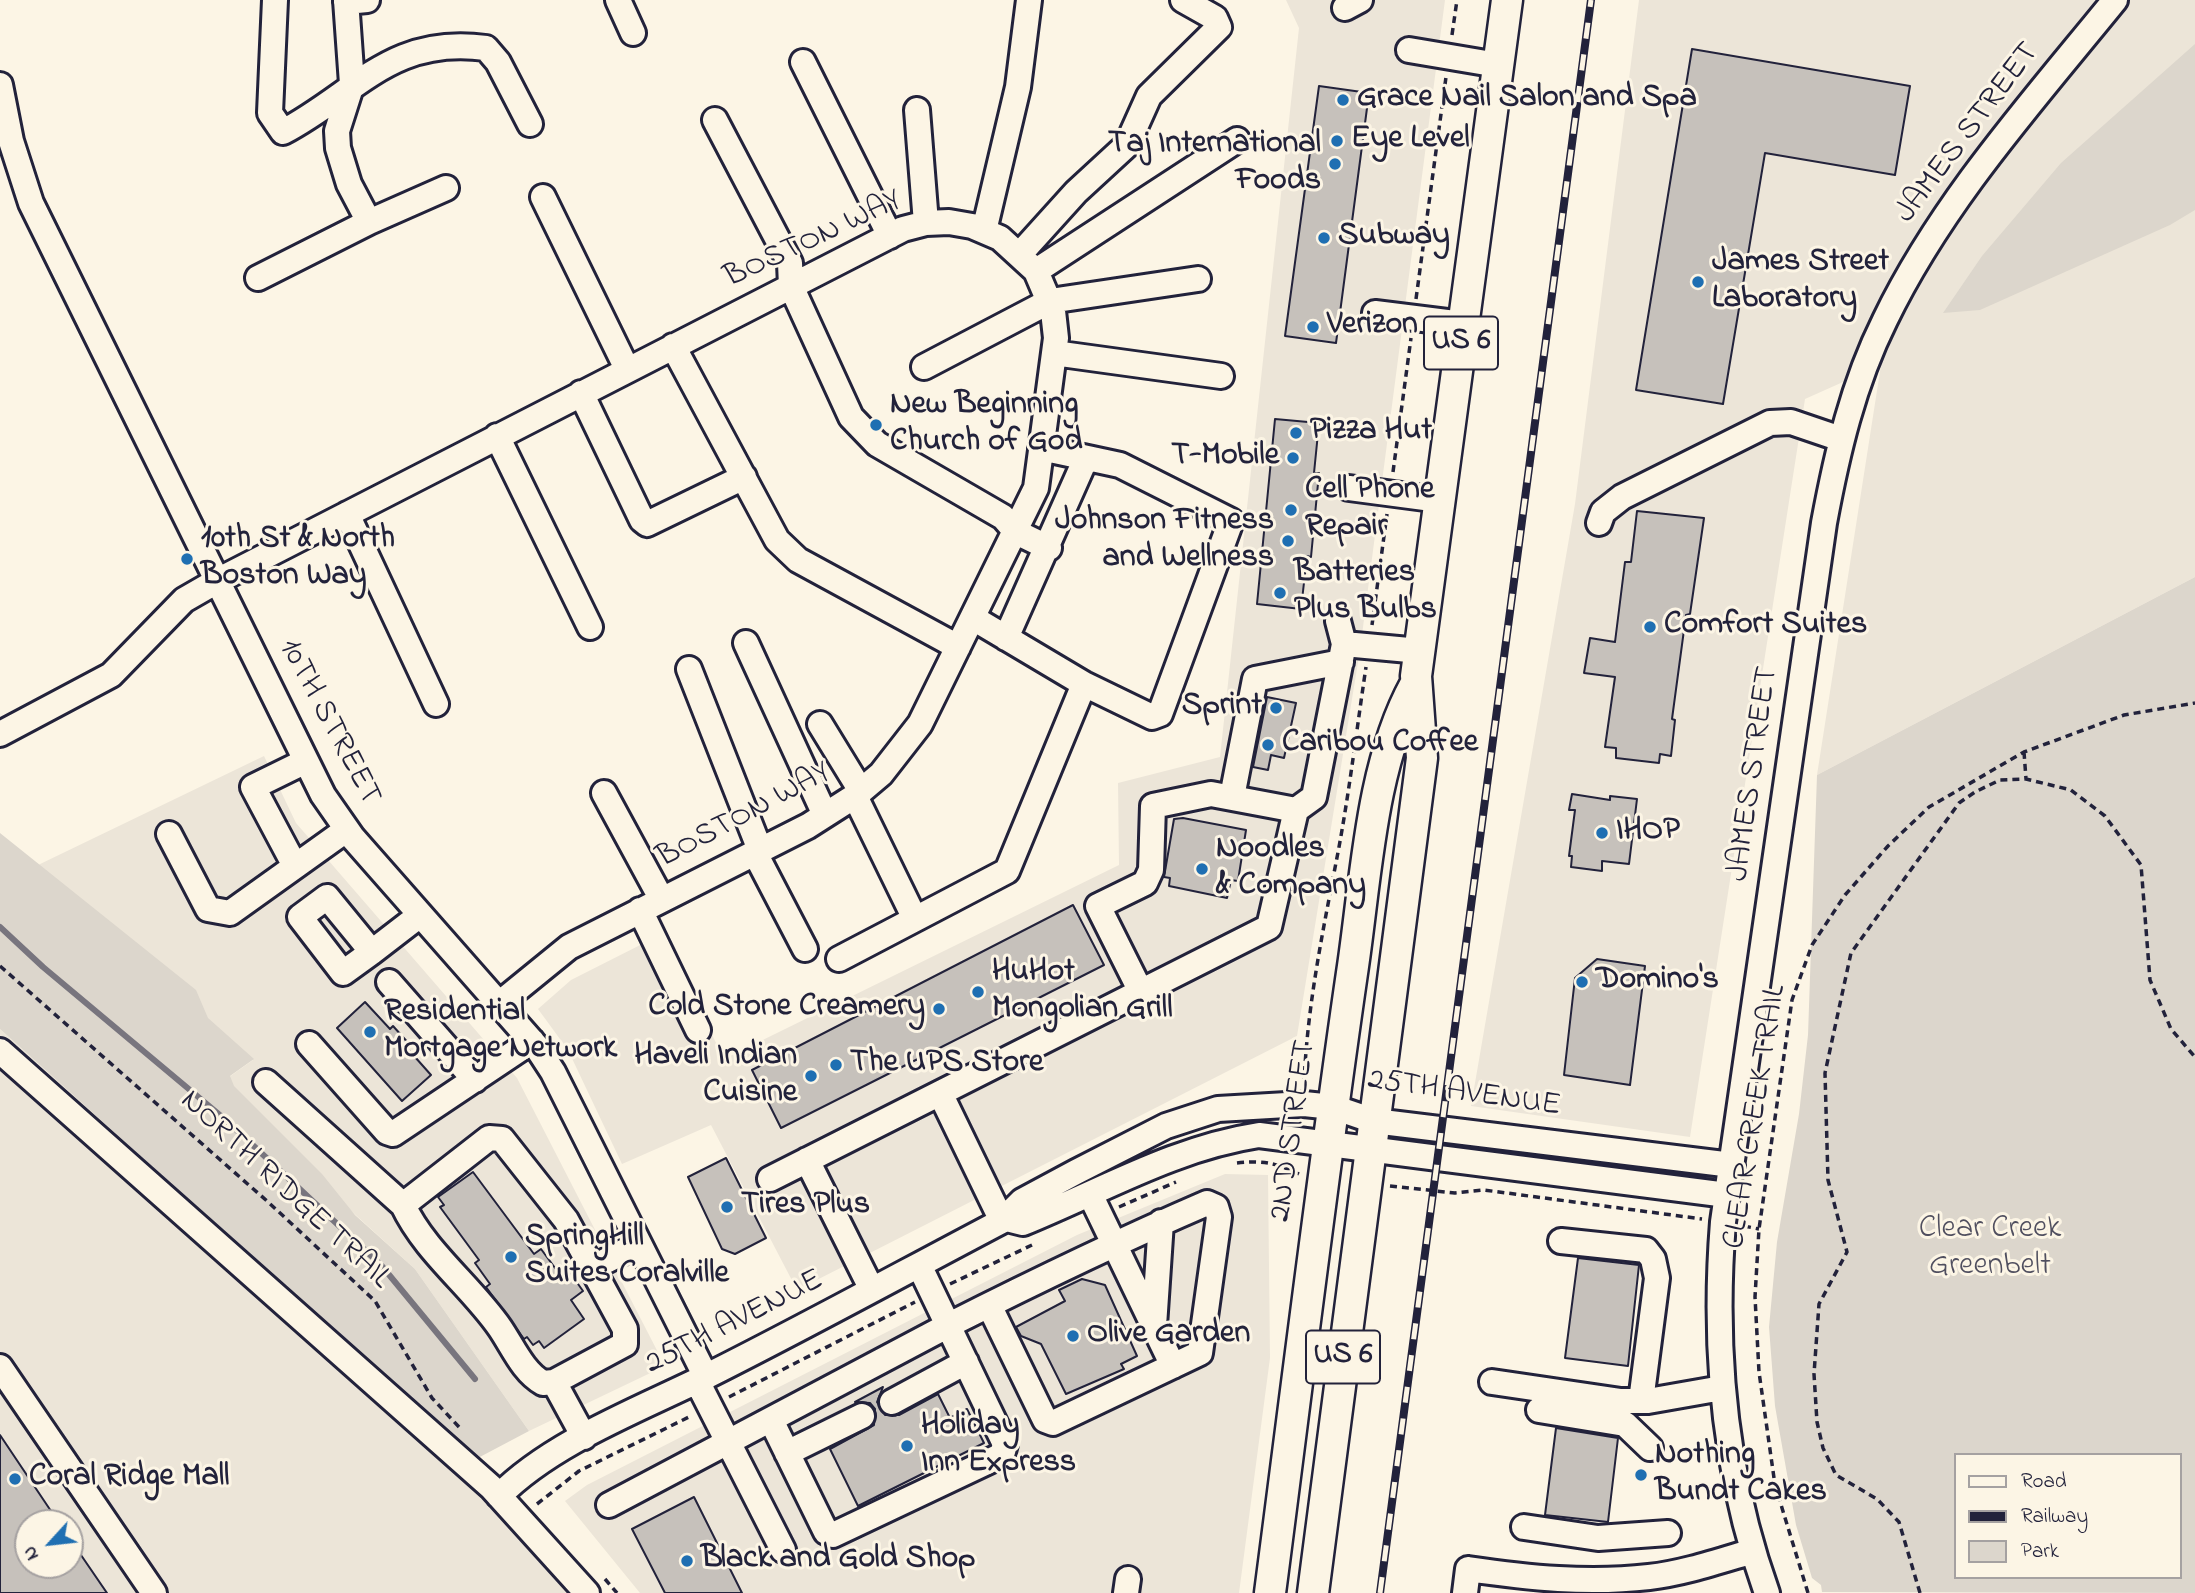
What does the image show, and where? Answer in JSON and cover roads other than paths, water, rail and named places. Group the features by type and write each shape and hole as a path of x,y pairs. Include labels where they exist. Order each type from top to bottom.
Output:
{"main road":[{"name":"2ND STREET","path":"1313,1593 1422,758 1421,721 1415,685 1507,0"},
{"name":"2ND STREET","path":"1270,1593 1318,1106 1381,775 1399,715 1415,685"}],"street":[{"path":"275,0 270,113 283,132 391,60 425,50 469,46 486,48 498,62 530,124"},
{"path":"618,0 633,33"},
{"path":"984,231 1018,87 1029,0"},
{"path":"1028,262 1076,192 1127,145 1149,96 1219,27 1215,18 1183,0"},
{"name":"JAMES STREET","path":"1767,1593 1753,1551 1732,1465 1722,1388 1718,1295 1727,1195 1822,537 1842,439 1857,386 1884,321 1917,258 1957,200 2115,0"},
{"path":"353,1 352,84 337,131 338,148 349,184 369,222"},
{"path":"1409,50 1498,65"},
{"path":"803,62 890,236"},
{"name":"10TH STREET","path":"0,85 11,141 31,204 323,795 346,830 532,1041 553,1072 639,1244 728,1443 783,1550"},
{"path":"917,110 926,223"},
{"path":"715,120 790,263 791,286 851,417 863,433 877,444 1003,517 1016,532 1049,548"},
{"path":"1028,262 1237,140"},
{"path":"258,278 369,222 446,188"},
{"path":"542,197 627,369"},
{"name":"BOSTON WAY","path":"0,734 111,675 184,600 217,581 890,236 926,223 949,222 984,231 1000,239 1028,262 1050,302 1056,338 1036,488 920,724 881,774 858,794 758,851 569,947 499,1004"},
{"path":"924,367 1050,302 1198,279"},
{"path":"1375,313 1464,324"},
{"path":"673,346 777,540 797,560 958,647"},
{"path":"1054,353 1222,376"},
{"path":"581,393 642,520 647,524 744,477"},
{"path":"1599,523 1603,512 1622,497 1770,423 1791,422 1842,439"},
{"path":"497,436 590,626"},
{"path":"972,618 1084,684 1152,717 1160,714 1232,526 1228,518 1120,465 1041,448"},
{"path":"1006,638 1049,548 1086,458"},
{"path":"1349,488 1440,500"},
{"path":"347,514 436,704"},
{"path":"770,1178 1269,927 1297,810 1314,797 1341,642"},
{"path":"1233,797 1255,679 1341,642 1420,651"},
{"path":"746,643 825,815"},
{"path":"690,669 758,851 804,949"},
{"path":"839,959 1007,870 1084,684"},
{"path":"820,724 858,794 915,919"},
{"path":"295,866 253,787 306,761"},
{"path":"604,793 651,905 698,1030"},
{"path":"1141,992 1098,906 1145,883 1152,870 1153,806 1212,794 1297,810"},
{"path":"169,834 208,909 230,913 346,830"},
{"path":"372,952 420,915"},
{"path":"389,982 475,1080"},
{"path":"309,1044 387,1132 393,1134 532,1041"},
{"path":"0,1051 507,1488 587,1593"},
{"path":"265,1082 403,1205 414,1224 488,1311 525,1367 543,1383 554,1382 625,1344 625,1329 566,1220 514,1154 495,1136 403,1205"},
{"path":"940,1093 1004,1220"},
{"name":"25TH AVENUE","path":"507,1488 583,1437 701,1379 1004,1220 1022,1201 1166,1126 1218,1110 1318,1106 1372,1134 1727,1195"},
{"name":"25TH AVENUE","path":"1004,1220 1023,1223 1151,1165 1218,1142 1259,1135 1315,1140 1372,1134 1732,1165"},
{"path":"807,1160 872,1290"},
{"path":"1090,1194 1172,1366"},
{"path":"609,1504 949,1325 989,1305 1114,1243 1207,1203 1216,1207 1219,1217 1200,1353 1048,1423 989,1305"},
{"path":"1154,1327 1161,1222"},
{"path":"1560,1241 1646,1250 1653,1259 1657,1278 1641,1401"},
{"path":"592,1268 639,1244"},
{"path":"771,1420 826,1532 833,1535 1002,1455 1005,1444 919,1265"},
{"path":"892,1402 966,1362"},
{"path":"0,1367 154,1593"},
{"path":"554,1382 583,1437"},
{"path":"1492,1382 1622,1401 1641,1401 1722,1388"},
{"path":"1539,1409 1625,1424 1650,1448"},
{"path":"787,1453 862,1416"},
{"path":"1524,1527 1598,1538 1668,1533"},
{"path":"1465,1593 1468,1569 1540,1580 1594,1581 1652,1577 1680,1582 1753,1551"}],"waterway":[{"path":"0,927 43,967 227,1121 381,1265 475,1379"}],"railway":[{"path":"1380,1593 1591,0"}],"place":[{"name":"Grace Nail Salon and Spa","path":"1343,100"},
{"name":"Eye Level","path":"1337,141"},
{"name":"Taj International Foods","path":"1335,164"},
{"name":"Subway","path":"1324,238"},
{"name":"James Street Laboratory","path":"1698,282"},
{"name":"Verizon","path":"1313,327"},
{"name":"New Beginning Church of God","path":"876,425"},
{"name":"Pizza Hut","path":"1296,433"},
{"name":"T-Mobile","path":"1293,458"},
{"name":"Cell Phone Repair","path":"1291,510"},
{"name":"Johnson Fitness and Wellness","path":"1288,541"},
{"name":"10th St & North Boston Way","path":"187,559"},
{"name":"Batteries Plus Bulbs","path":"1280,593"},
{"name":"Comfort Suites","path":"1650,627"},
{"name":"Sprint","path":"1276,708"},
{"name":"Caribou Coffee","path":"1268,745"},
{"name":"IHOP","path":"1602,833"},
{"name":"Noodles & Company","path":"1202,869"},
{"name":"Domino's","path":"1582,982"},
{"name":"HuHot Mongolian Grill","path":"978,992"},
{"name":"Cold Stone Creamery","path":"939,1009"},
{"name":"Residential Mortgage Network","path":"370,1032"},
{"name":"The UPS Store","path":"836,1065"},
{"name":"Haveli Indian Cuisine","path":"811,1076"},
{"name":"Tires Plus","path":"727,1207"},
{"name":"SpringHill Suites Coralville","path":"511,1257"},
{"name":"Olive Garden","path":"1073,1336"},
{"name":"Holiday Inn Express","path":"907,1446"},
{"name":"Nothing Bundt Cakes","path":"1641,1475"},
{"name":"Coral Ridge Mall","path":"15,1479"},
{"name":"Black and Gold Shop","path":"687,1561"}],"park label":[{"name":"Clear Creek Greenbelt","path":"1990,1250"}]}
